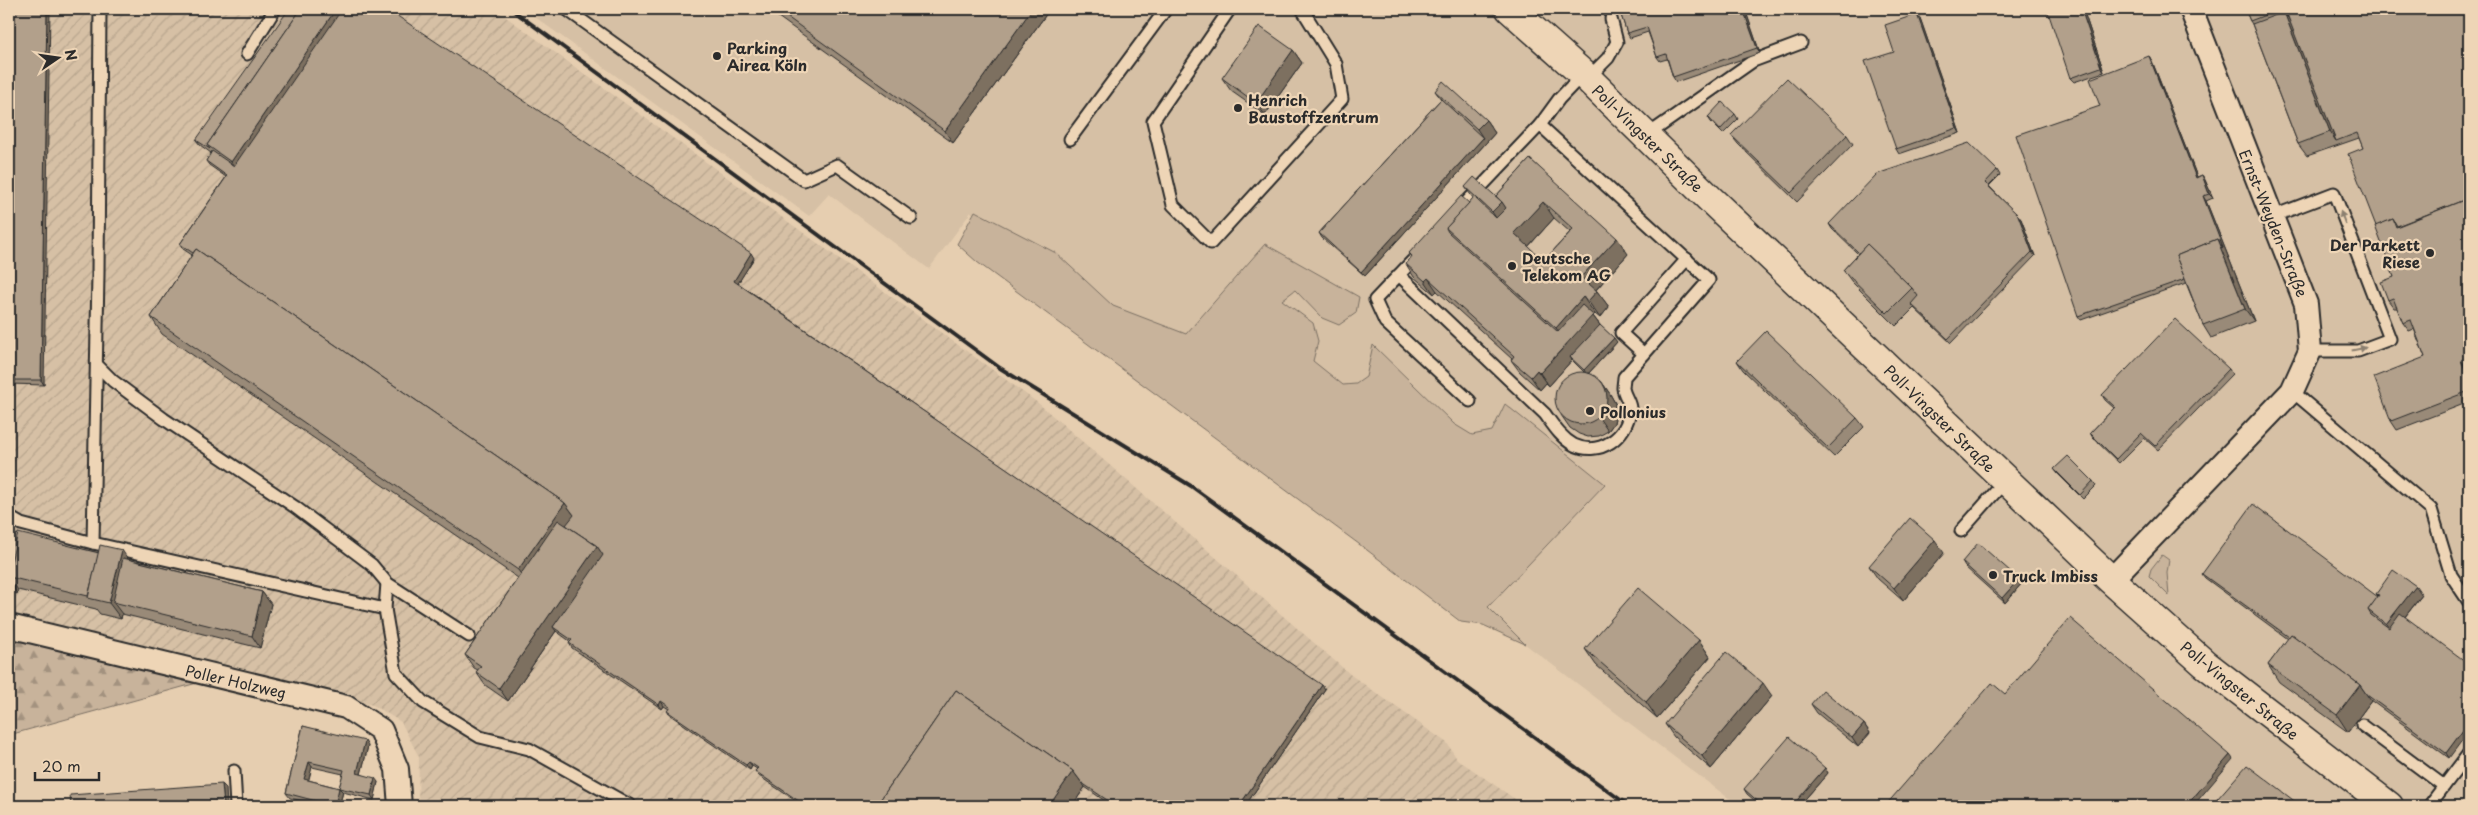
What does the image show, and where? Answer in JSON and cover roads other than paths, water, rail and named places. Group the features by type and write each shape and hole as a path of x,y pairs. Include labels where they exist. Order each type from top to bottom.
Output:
{"street":[{"name":"Poll-Vingster Straße","path":"1510,9 1585,76 2111,580 2205,664 2389,806"},
{"name":"Ernst-Weyden-Straße","path":"2111,580 2292,391 2310,351 2306,304 2191,9"},
{"name":"Poller Holzweg","path":"9,626 346,707 381,730 397,768 400,806"}],"lane":[{"path":"93,543 97,365 100,9"},
{"path":"247,54 274,9"},
{"path":"566,9 804,180 837,165 911,218"},
{"path":"1070,139 1166,9"},
{"path":"1230,9 1153,121 1172,205 1211,243 1342,99 1336,64 1302,9"},
{"path":"1451,219 1540,125 1559,99 1608,58 1616,42 1611,19"},
{"path":"1646,136 1754,61 1801,43"},
{"path":"1399,275 1545,414 1561,436 1575,445 1600,448 1620,437 1627,426 1630,408 1623,388 1624,376 1709,280 1540,125"},
{"path":"2272,217 2334,193 2390,338 2358,351 2310,351"},
{"path":"1425,247 1375,300 1385,322 1470,401"},
{"path":"1644,354 1621,333 1687,260"},
{"path":"97,365 114,382 164,419 310,519 372,565 387,583 469,636"},
{"path":"2292,391 2431,509 2452,575 2469,602"},
{"path":"1961,530 2006,480"},
{"path":"9,517 21,524 93,543 385,609"},
{"path":"387,583 385,609 396,673 423,702 480,738 529,749 631,806"},
{"path":"2362,726 2444,786"},
{"path":"2428,806 2469,753"},
{"path":"234,771 236,806"}],"railway":[{"path":"511,9 1000,368 1191,486 1629,806"}],"place":[{"name":"Parking Airea Köln","path":"717,56"},
{"name":"Henrich Baustoffzentrum","path":"1238,108"},
{"name":"Der Parkett Riese","path":"2430,253"},
{"name":"Deutsche Telekom AG","path":"1512,266"},
{"name":"Pollonius","path":"1590,411"},
{"name":"Truck Imbiss","path":"1993,575"}]}
